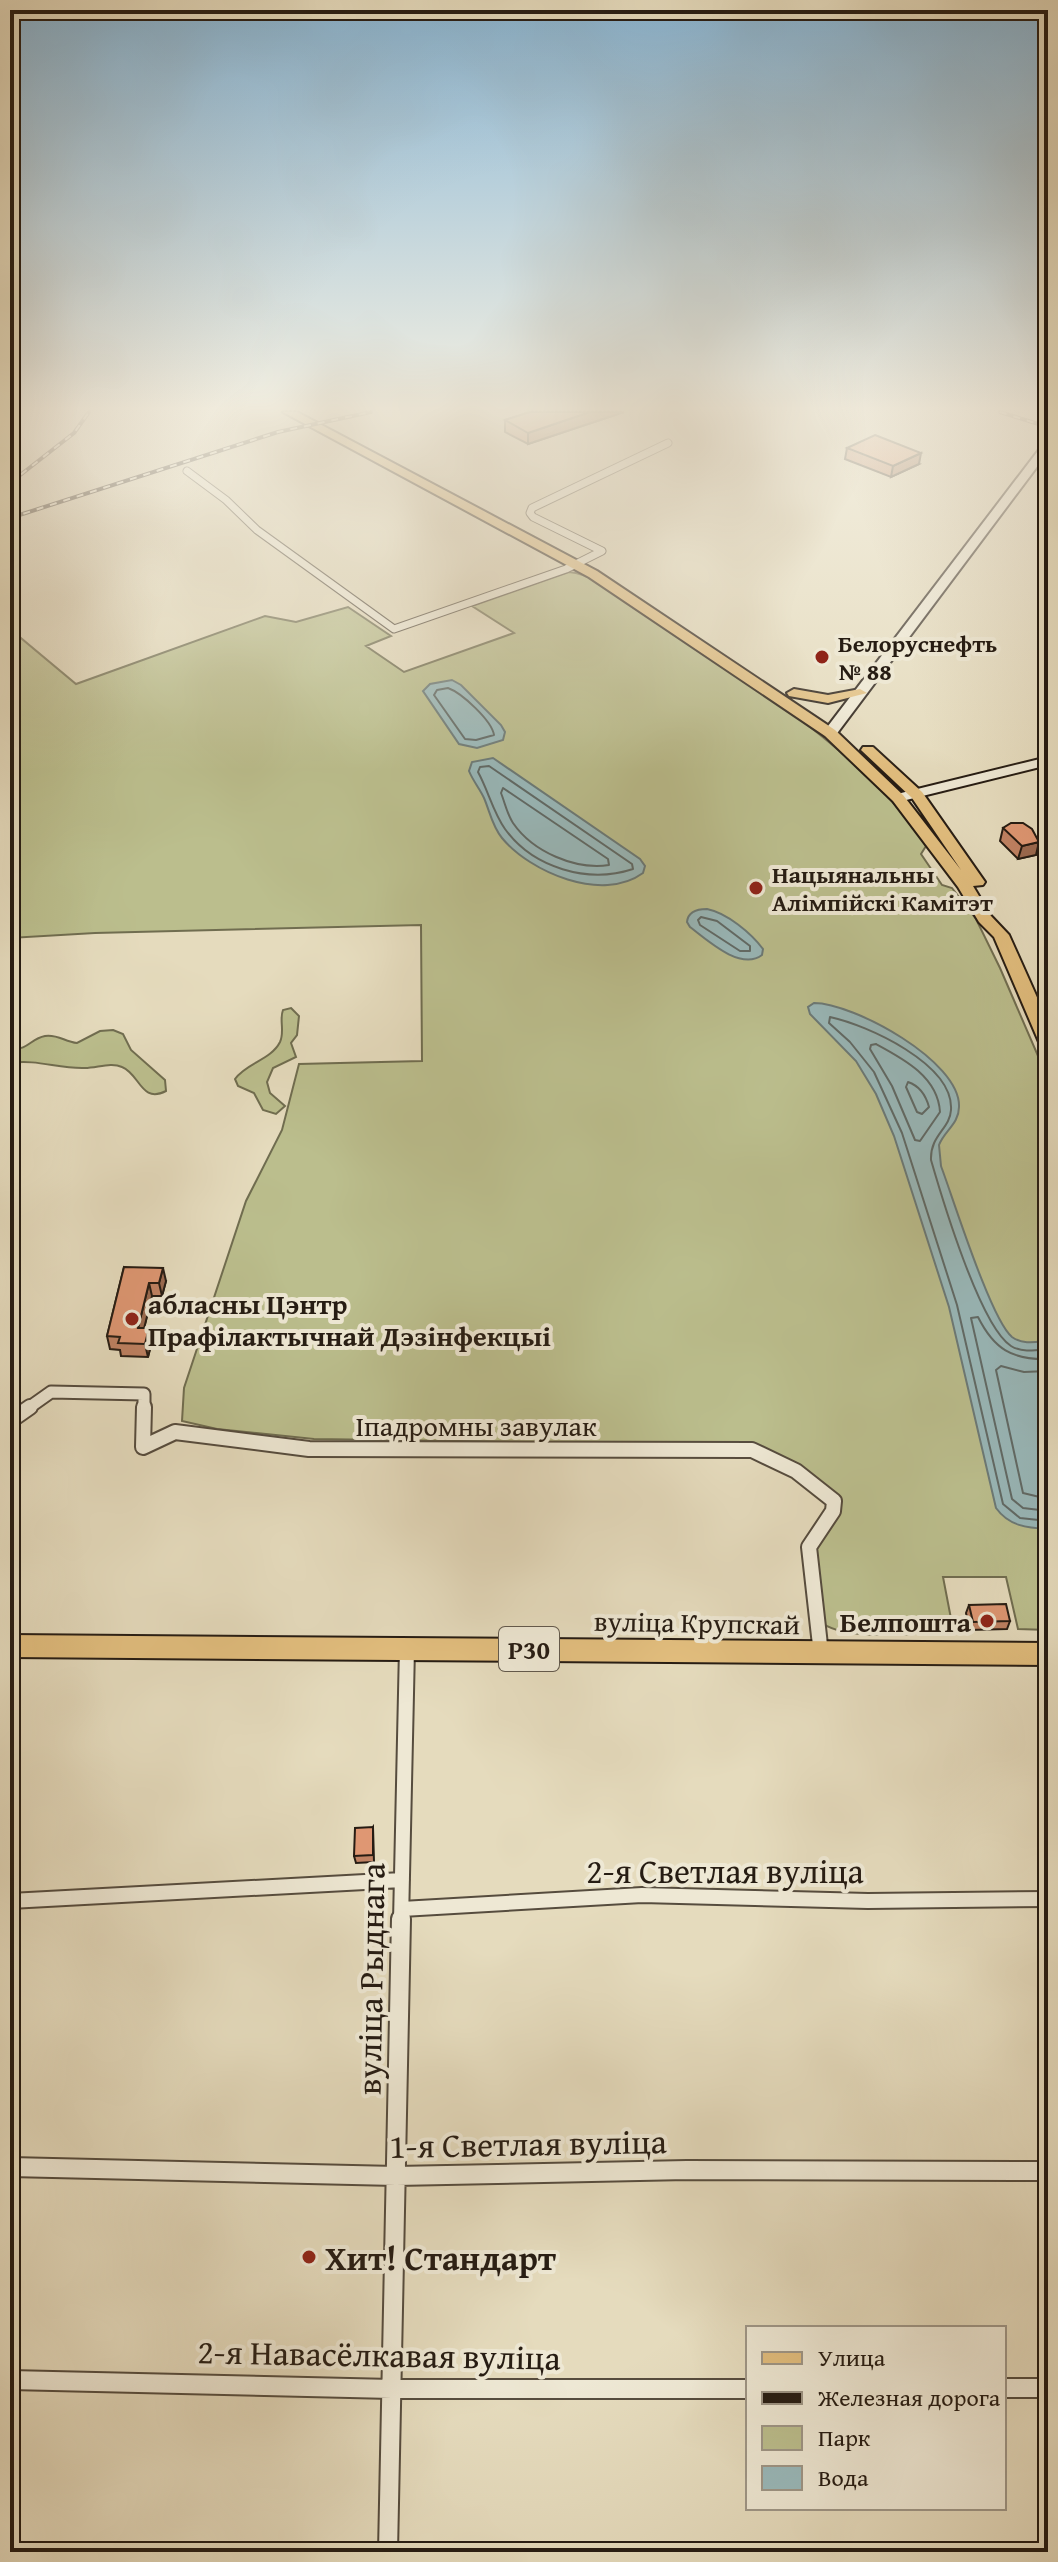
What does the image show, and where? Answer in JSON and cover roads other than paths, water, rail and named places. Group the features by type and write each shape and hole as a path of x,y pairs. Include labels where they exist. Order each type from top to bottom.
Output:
{"main road":[{"path":"524,532 582,562 794,693 917,795 1000,918 1001,935 1048,1042"},
{"path":"834,728 982,532"},
{"path":"582,562 834,728 898,798 955,872 985,919 1001,935"},
{"path":"794,693 828,699 860,693"},
{"path":"898,798 1048,761"},
{"name":"вуліца Крупскай","path":"10,1646 1048,1654"}],"street":[{"path":"259,532 394,629 582,562 602,551 563,532"},
{"name":"Іпадромны завулак","path":"10,1421 51,1392 144,1394 143,1447 175,1432 309,1449 752,1450 788,1465 822,1488 834,1501 833,1511 809,1547 821,1654"},
{"name":"вуліца Рыднага","path":"388,2552 407,1648"},
{"path":"10,1901 402,1880"},
{"name":"2-я Светлая вуліца","path":"402,1909 642,1895 868,1901 1048,1899"},
{"name":"1-я Светлая вуліца","path":"10,2167 396,2176 687,2170 1048,2171"},
{"name":"2-я Навасёлкавая вуліца","path":"10,2380 392,2389 746,2389"},
{"path":"1006,2388 1048,2388"}],"water":[{"path":"452,680 461,685 501,725 505,732 503,740 477,748 459,744 423,691 430,684"},
{"path":"493,758 640,859 645,866 643,873 626,882 588,884 548,872 514,850 496,829 469,771 472,762"},
{"path":"707,909 745,930 763,949 762,955 754,959 735,957 690,927 687,922 691,913"},
{"path":"814,1003 853,1013 902,1038 943,1071 955,1089 958,1113 939,1145 941,1166 973,1257 994,1308 1012,1337 1025,1342 1048,1341 1048,1529 1019,1525 996,1508 949,1307 894,1136 876,1094 856,1061 810,1014 808,1007"}],"place":[{"name":"Белоруснефть № 88","path":"822,657"},
{"name":"Нацыянальны Алімпійскі Камітэт","path":"756,888"},
{"name":"абласны Цэнтр Прафілактычнай Дэзінфекцыі","path":"132,1319"},
{"name":"Белпошта","path":"987,1621"},
{"name":"Хит! Стандарт","path":"309,2257"}]}
